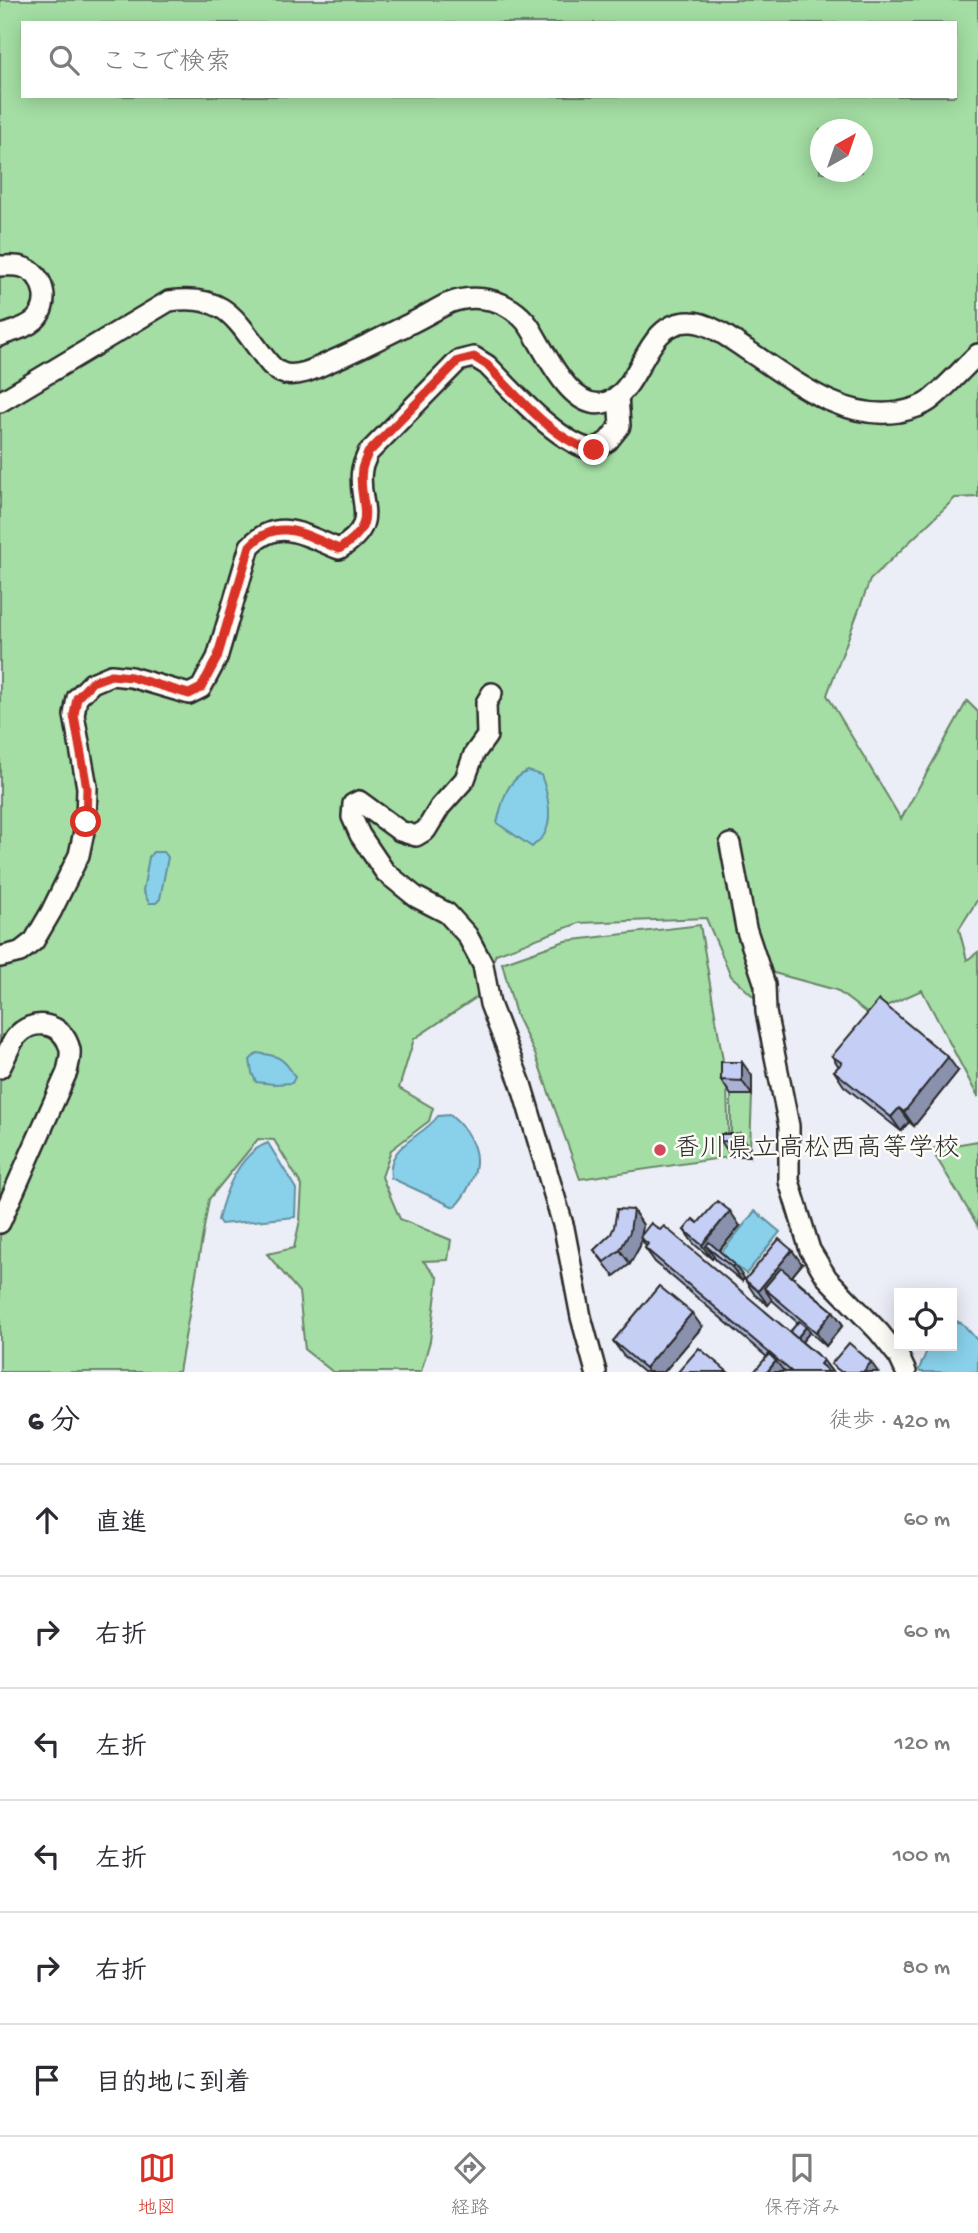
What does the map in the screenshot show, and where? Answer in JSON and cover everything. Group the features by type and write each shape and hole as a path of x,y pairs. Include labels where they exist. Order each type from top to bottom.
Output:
{"street":[{"path":"0,266 22,267 36,274 46,303 28,327 0,336"},
{"path":"0,402 169,301 192,298 210,302 226,311 244,329 270,365 281,373 298,375 450,303 470,298 489,300 504,304 528,325 557,373 571,389 584,400 598,404 618,396 664,330 680,323 694,322 717,332 831,402 867,414 908,411 927,403 978,354"},
{"path":"0,957 20,952 34,941 79,855 86,822 87,788 74,715 77,698 92,682 111,675 131,677 189,694 201,688 217,658 250,546 260,535 278,529 296,531 339,549 353,540 366,518 362,470 368,453 458,361 474,357 487,365 558,434 581,448 594,450 608,442 620,426 618,396"},
{"path":"492,694 486,703 487,736 474,754 465,779 440,807 426,830 416,836 400,831 359,801 353,804 352,817 360,835 385,872 416,897 447,913 467,935 483,965 490,1004 521,1084 564,1228 581,1317 596,1372"},
{"path":"730,844 746,928 765,985 766,1012 789,1126 789,1181 810,1250 827,1278 879,1332 899,1357 906,1372"},
{"path":"0,1068 15,1038 32,1025 47,1025 63,1035 70,1051 67,1073 0,1223"}],"green space":[{"path":"0,0 978,0 978,497 955,498 870,580 827,695 901,819 967,701 978,712 978,899 959,929 967,960 978,952 978,1097 922,990 868,1014 836,990 770,972 754,997 731,976 706,918 579,923 496,954 477,997 414,1039 399,1088 433,1108 429,1121 391,1150 382,1177 400,1219 451,1240 448,1260 423,1261 438,1278 430,1341 421,1372 333,1372 305,1350 299,1292 267,1254 294,1248 300,1220 302,1186 274,1140 258,1139 209,1199 179,1372 0,1372"},
{"path":"700,925 727,1084 729,1157 580,1179 535,1054 516,1015 502,963 565,941"},
{"path":"731,1095 752,1095 750,1149 731,1148"},
{"path":"978,1141 978,1226 931,1149"}],"water":[{"path":"528,771 541,775 549,813 544,835 532,847 497,823 510,786"},
{"path":"153,852 164,852 168,857 160,899 156,903 149,903 143,891 149,857"},
{"path":"257,1053 275,1056 284,1062 295,1077 292,1083 256,1082 250,1060"},
{"path":"450,1115 470,1138 476,1155 470,1184 454,1207 391,1178 391,1167 399,1150 438,1116"},
{"path":"268,1143 296,1189 295,1217 221,1224 218,1220 234,1175 249,1155"},
{"path":"755,1211 780,1232 746,1274 721,1253"},
{"path":"957,1321 963,1324 978,1341 978,1372 920,1372 927,1351 957,1351"}],"building":[{"path":"879,1000 948,1057 904,1112 899,1108 891,1117 834,1071 842,1063 832,1056"},
{"path":"721,1062 742,1062 742,1081 721,1080"},
{"path":"721,1134 740,1134 740,1142 721,1141"},
{"path":"717,1201 730,1211 702,1245 684,1230 693,1219 698,1223"},
{"path":"617,1209 633,1210 630,1232 620,1250 604,1262 594,1250 611,1234"},
{"path":"651,1223 660,1230 664,1226 823,1360 820,1364 827,1370 792,1372 645,1248 648,1244 640,1237"},
{"path":"779,1239 792,1250 758,1291 745,1280"},
{"path":"709,1242 734,1264 732,1267 706,1246"},
{"path":"781,1268 833,1311 816,1332 764,1288"},
{"path":"659,1286 692,1313 645,1368 613,1341"},
{"path":"799,1321 806,1327 797,1338 790,1332"},
{"path":"849,1343 871,1362 863,1372 841,1372 831,1364"},
{"path":"699,1348 728,1372 678,1372"},
{"path":"769,1354 776,1361 767,1372 754,1372"}],"place":[{"name":"香川県立高松西高等学校","path":"660,1150"}],"route":[{"path":"86,822 87,788 74,715 77,698 92,682 111,675 131,677 189,694 201,688 217,658 250,546 260,535 278,529 296,531 339,549 353,540 366,518 362,470 368,453 458,361 474,357 487,365 558,434 581,448 594,450"}]}
